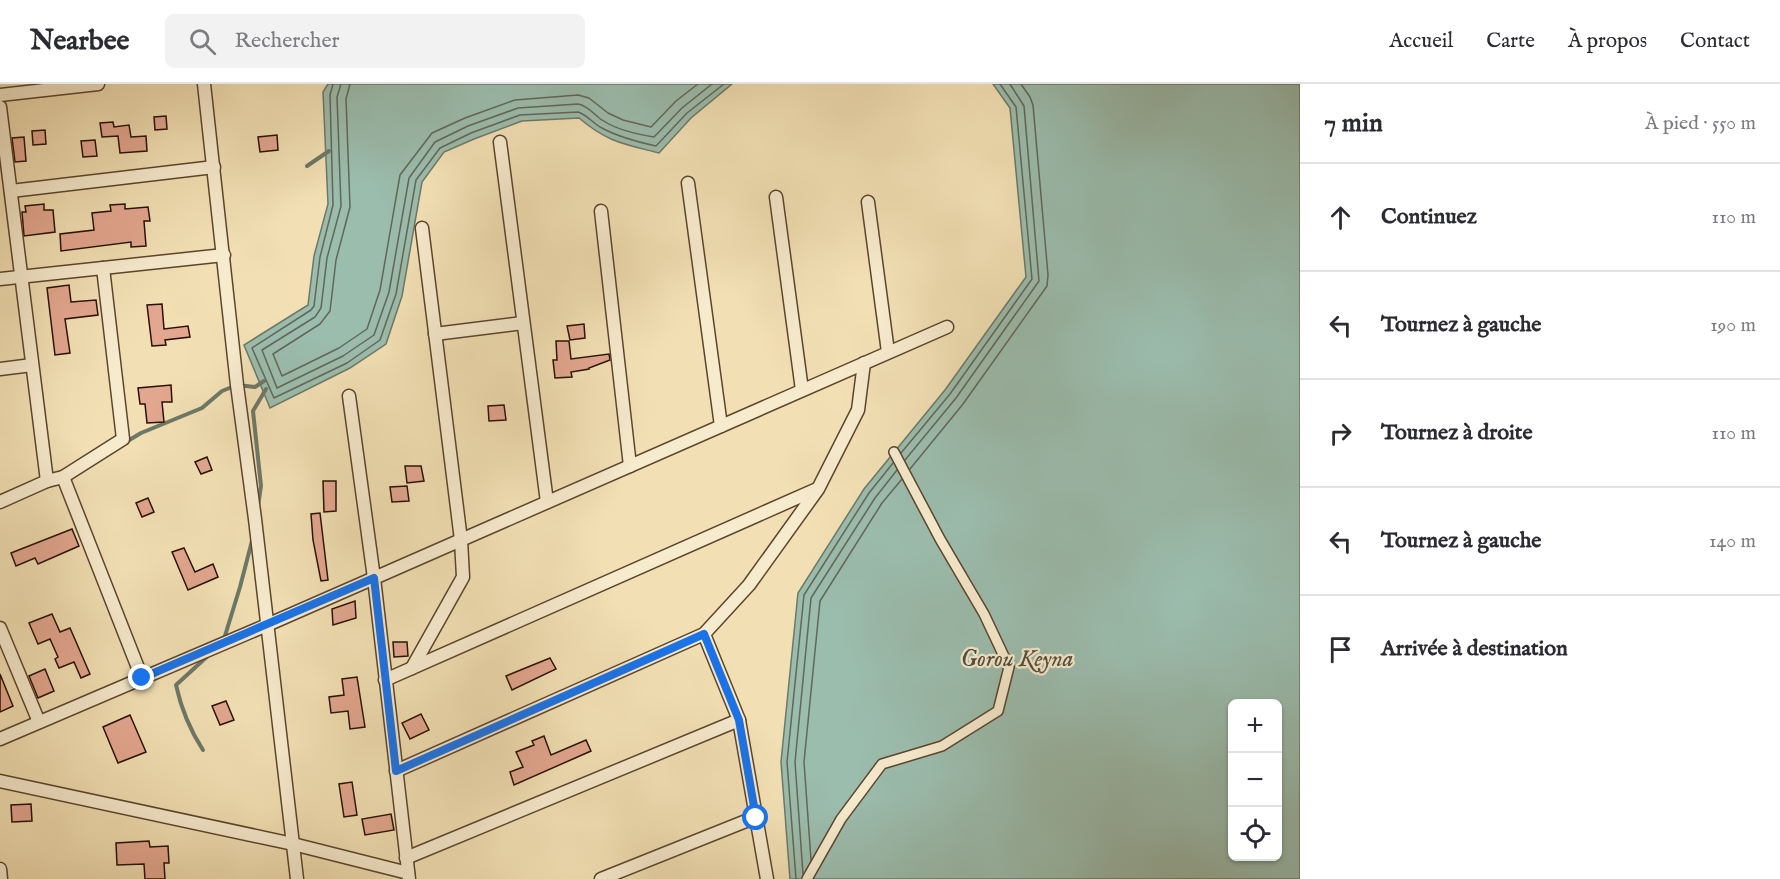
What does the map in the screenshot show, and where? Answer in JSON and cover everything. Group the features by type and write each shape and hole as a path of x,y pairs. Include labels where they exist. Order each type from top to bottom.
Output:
{"street":[{"path":"0,95 98,84"},
{"path":"204,84 237,385 297,879"},
{"path":"0,107 47,481"},
{"path":"500,142 547,502"},
{"path":"10,191 214,167"},
{"path":"688,183 721,426"},
{"path":"776,196 802,390"},
{"path":"868,202 888,352"},
{"path":"601,211 630,466"},
{"path":"412,668 463,577 461,540 422,228"},
{"path":"0,279 224,255"},
{"path":"0,502 47,481 63,477 123,439 103,268"},
{"path":"435,334 524,323"},
{"path":"0,739 267,625 947,327"},
{"path":"396,771 704,634 749,585 818,489 858,410 864,363"},
{"path":"0,369 32,365"},
{"path":"0,781 293,844 408,876 374,578 349,396"},
{"path":"807,879 841,819 882,764 942,746 998,711 1009,667 984,614 940,539 894,452"},
{"path":"63,477 142,678"},
{"path":"385,680 818,489"},
{"path":"0,628 39,722"},
{"path":"704,634 739,720 767,879"},
{"path":"406,858 739,720"},
{"path":"601,879 756,818"},
{"path":"0,869 1,879"}],"water":[{"path":"328,84 732,84 691,118 659,153 607,137 579,118 522,121 444,152 422,182 402,296 386,344 350,368 270,408 244,345 308,305 314,256 328,204 323,92"},
{"name":"Gorou Keyna","path":"993,84 1300,84 1300,879 790,879 781,762 798,593 864,489 945,390 1026,277 1010,108"}],"building":[{"path":"166,116 167,129 155,130 154,117"},
{"path":"113,122 114,127 129,125 131,137 146,136 147,151 120,153 118,136 102,137 100,123"},
{"path":"45,130 46,144 33,145 32,131"},
{"path":"277,135 278,150 260,152 258,137"},
{"path":"24,137 26,161 15,162 12,138"},
{"path":"95,140 97,156 83,157 81,141"},
{"path":"44,204 44,210 53,210 55,232 24,236 22,212 26,212 25,206"},
{"path":"125,204 125,209 148,207 150,221 144,221 146,246 131,247 131,242 61,251 60,234 94,230 92,213 111,211 110,205"},
{"path":"69,285 71,302 96,300 98,315 65,319 70,353 55,355 47,288"},
{"path":"162,304 164,329 188,326 190,337 165,340 166,345 152,346 147,305"},
{"path":"584,324 585,338 570,340 567,326"},
{"path":"556,341 569,341 571,359 609,354 610,360 589,369 571,372 572,377 555,378 553,360 557,360"},
{"path":"171,385 172,402 162,402 164,422 147,423 145,404 140,404 138,388"},
{"path":"504,405 506,420 489,421 488,406"},
{"path":"207,457 212,470 201,474 195,462"},
{"path":"405,466 421,466 424,481 407,483"},
{"path":"323,481 336,481 336,511 324,512"},
{"path":"407,486 409,501 392,502 390,487"},
{"path":"148,498 154,512 142,517 136,503"},
{"path":"320,513 328,580 321,581 313,540 311,514"},
{"path":"72,529 79,546 38,564 35,558 16,566 11,553"},
{"path":"184,548 195,572 213,564 218,577 188,590 172,552"},
{"path":"355,601 356,618 333,625 332,609"},
{"path":"52,614 60,632 70,628 90,674 81,678 74,662 59,668 55,659 58,657 50,639 38,644 29,623"},
{"path":"393,642 407,642 408,656 394,657"},
{"path":"550,658 556,669 512,690 506,676"},
{"path":"45,669 54,691 38,698 29,676"},
{"path":"0,674 13,706 0,712"},
{"path":"357,677 365,727 350,729 348,711 331,713 329,697 344,695 342,679"},
{"path":"226,701 234,720 220,725 212,706"},
{"path":"421,714 429,730 410,739 402,723"},
{"path":"130,715 146,752 118,763 103,727"},
{"path":"544,736 551,755 586,740 591,751 514,785 510,772 523,767 516,752 534,745 532,741"},
{"path":"352,782 357,815 344,817 339,784"},
{"path":"31,804 32,821 12,822 11,805"},
{"path":"391,814 394,830 365,835 362,819"},
{"path":"149,841 150,847 168,846 169,863 164,863 165,879 145,879 144,864 117,865 116,843"}],"waterway":[{"path":"307,166 329,151"},
{"path":"126,442 141,433 202,408 222,391 237,385 255,387 264,381"},
{"path":"258,506 261,486 253,411 266,389"},
{"path":"224,639 253,537"},
{"path":"203,750 186,719 176,685 211,653"}],"route":[{"path":"142,678 374,578 396,771 704,634 739,720 756,818"}]}
